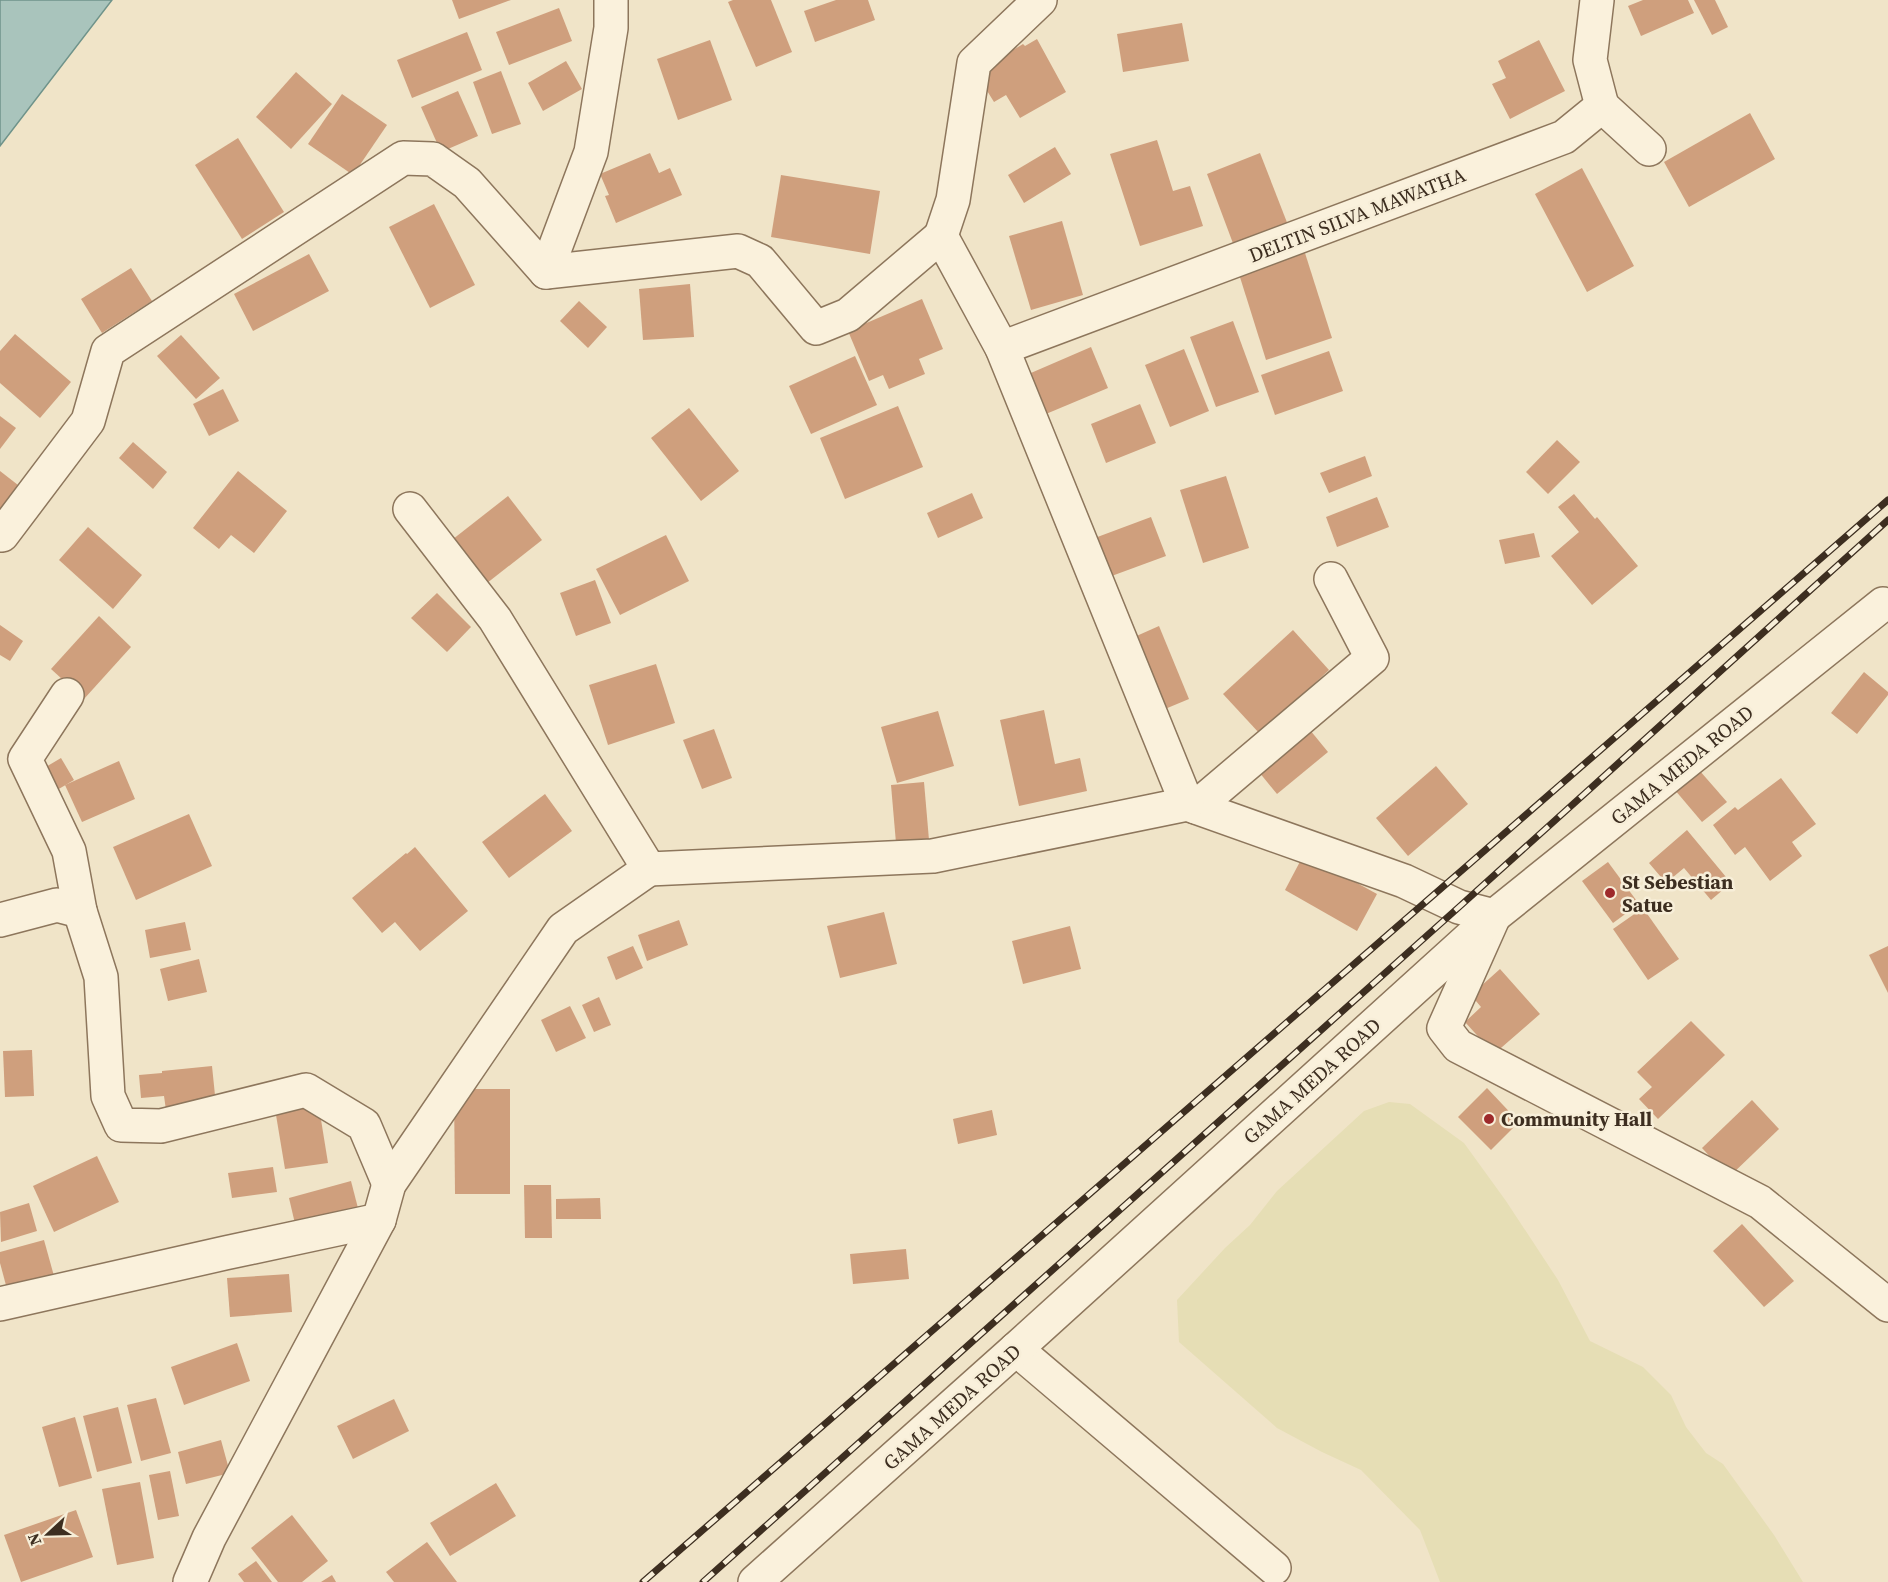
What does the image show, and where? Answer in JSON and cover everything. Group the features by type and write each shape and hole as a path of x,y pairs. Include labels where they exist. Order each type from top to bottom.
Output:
{"street":[{"path":"546,272 591,152 611,28 611,0"},
{"path":"546,272 738,251 760,261 816,328 848,315 941,236 953,200 974,63 1040,0"},
{"path":"1597,0 1590,60 1602,106 1649,149"},
{"name":"DELTIN SILVA MAWATHA","path":"1002,348 1564,137 1602,106"},
{"path":"2,535 88,421 108,351 403,159 433,159 467,183 546,272"},
{"path":"941,236 1002,348 1192,806 1404,881 1459,907 1494,916 1444,1028 1458,1046 1760,1202 1888,1305"},
{"path":"410,509 495,619 649,869"},
{"path":"190,1582 209,1538 379,1220 388,1185 563,929 649,869 933,856 1192,806 1372,658 1332,579"},
{"name":"GAMA MEDA ROAD","path":"755,1582 1494,916 1882,604 1888,605"},
{"path":"66,695 12,760 69,851 80,911 101,977 108,1096 121,1125 161,1126 306,1090 364,1125 388,1185"},
{"path":"0,920 57,905 80,911"},
{"path":"0,1304 225,1252 379,1220"},
{"path":"1016,1349 1274,1568"}],"shaded area":[{"path":"1389,1102 1410,1104 1464,1143 1506,1201 1558,1280 1590,1341 1643,1367 1671,1395 1686,1427 1706,1453 1723,1464 1774,1535 1803,1582 1440,1582 1420,1530 1361,1470 1277,1428 1179,1342 1177,1300 1225,1248 1250,1225 1277,1191 1364,1111"}],"water":[{"path":"0,0 112,0 0,146"}],"building":[{"path":"452,0 511,0 459,19"},
{"path":"771,0 792,52 756,67 728,2"},
{"path":"836,0 868,0 875,20 815,42 804,11"},
{"path":"1643,0 1688,0 1694,13 1641,36 1628,6"},
{"path":"1694,0 1715,0 1728,27 1712,35"},
{"path":"559,8 572,41 509,65 496,32"},
{"path":"1182,23 1189,61 1123,72 1117,34"},
{"path":"467,32 482,70 412,98 397,60"},
{"path":"1037,39 1066,92 1020,118 1006,95 994,102 976,73 1023,44 1025,46"},
{"path":"710,40 732,100 678,120 657,59"},
{"path":"1539,40 1565,91 1510,119 1492,84 1506,78 1498,61"},
{"path":"566,61 582,89 543,111 528,83"},
{"path":"501,71 521,124 492,134 473,82"},
{"path":"296,72 332,104 291,149 256,117"},
{"path":"458,91 478,136 441,152 421,107"},
{"path":"342,94 387,125 353,175 308,144"},
{"path":"1750,113 1775,159 1689,207 1664,162"},
{"path":"238,138 284,212 242,239 195,165"},
{"path":"1157,140 1173,191 1190,186 1203,226 1140,246 1110,154"},
{"path":"1055,147 1071,174 1024,203 1008,175"},
{"path":"650,153 659,173 670,168 682,195 616,223 605,196 609,195 600,174"},
{"path":"1260,153 1288,225 1234,246 1207,174"},
{"path":"1582,168 1634,266 1587,292 1535,194"},
{"path":"781,175 880,191 870,254 771,237"},
{"path":"434,204 475,285 430,308 389,227"},
{"path":"1062,221 1083,295 1031,310 1009,236"},
{"path":"1305,253 1332,338 1266,360 1239,274"},
{"path":"309,254 329,291 253,331 234,294"},
{"path":"131,268 152,301 102,333 81,299"},
{"path":"690,284 694,337 643,340 639,289"},
{"path":"922,299 943,349 919,359 925,374 889,389 883,375 869,381 848,331"},
{"path":"579,301 607,327 588,348 560,321"},
{"path":"1233,321 1259,392 1216,407 1190,337"},
{"path":"15,334 71,382 40,418 0,383 0,351"},
{"path":"181,335 220,378 196,399 157,356"},
{"path":"1091,347 1108,388 1034,419 1017,379"},
{"path":"1184,349 1209,411 1170,427 1145,365"},
{"path":"1329,351 1343,391 1275,415 1261,375"},
{"path":"855,356 877,405 811,434 789,386"},
{"path":"223,389 239,421 209,436 193,404"},
{"path":"1140,404 1156,443 1106,463 1091,424"},
{"path":"898,406 923,467 845,499 820,438"},
{"path":"689,408 739,471 701,501 651,438"},
{"path":"0,416 16,428 0,449"},
{"path":"1557,440 1580,462 1548,494 1526,472"},
{"path":"133,442 167,472 153,489 119,458"},
{"path":"1365,456 1372,476 1329,493 1320,473"},
{"path":"0,471 18,485 0,509"},
{"path":"238,471 287,511 254,553 231,535 219,549 193,528"},
{"path":"1226,476 1249,548 1203,563 1180,490"},
{"path":"972,493 983,518 938,538 927,513"},
{"path":"1574,494 1595,519 1597,517 1638,566 1592,605 1551,556 1579,532 1558,507"},
{"path":"508,496 542,540 482,587 448,543"},
{"path":"1377,497 1389,527 1337,547 1326,517"},
{"path":"1151,517 1166,556 1098,581 1084,542"},
{"path":"88,527 142,575 113,609 59,560"},
{"path":"1534,533 1540,557 1505,564 1499,540"},
{"path":"666,535 689,581 620,615 596,569"},
{"path":"595,580 611,623 576,636 560,593"},
{"path":"437,593 471,627 447,652 411,618"},
{"path":"99,616 131,647 84,699 51,669"},
{"path":"0,625 23,641 10,661 0,655"},
{"path":"1159,626 1189,699 1153,714 1123,642"},
{"path":"1293,630 1329,670 1260,734 1223,694"},
{"path":"656,664 675,723 608,745 589,685"},
{"path":"1864,672 1888,692 1888,695 1857,734 1831,713"},
{"path":"1044,710 1055,764 1080,758 1087,791 1019,806 1000,720"},
{"path":"938,711 954,766 897,783 881,727"},
{"path":"714,729 732,778 702,789 683,740"},
{"path":"1310,730 1328,752 1277,794 1259,772"},
{"path":"61,758 74,780 52,793 39,771"},
{"path":"119,761 135,799 82,822 65,785"},
{"path":"1693,763 1727,802 1702,822 1669,783"},
{"path":"1436,766 1468,804 1408,856 1376,818"},
{"path":"1781,778 1816,824 1792,842 1802,856 1770,881 1745,847 1735,855 1713,825 1735,807 1738,810"},
{"path":"924,782 929,840 896,843 891,785"},
{"path":"545,794 572,831 509,878 482,842"},
{"path":"189,814 212,866 136,900 113,847"},
{"path":"1687,830 1731,883 1711,900 1684,868 1666,883 1649,863"},
{"path":"415,847 468,911 420,951 395,922 382,933 352,898"},
{"path":"1304,854 1377,894 1357,931 1285,890"},
{"name":"St Sebestian Satue","path":"1608,862 1639,904 1613,923 1582,881"},
{"path":"1643,908 1679,959 1648,980 1613,929"},
{"path":"884,912 897,964 840,978 827,926"},
{"path":"679,920 688,945 647,961 638,935"},
{"path":"185,922 191,950 150,958 145,930"},
{"path":"1070,926 1081,969 1023,984 1012,941"},
{"path":"633,946 643,968 616,980 607,957"},
{"path":"1888,946 1888,993 1869,955"},
{"path":"199,959 207,992 168,1001 160,969"},
{"path":"1500,969 1540,1014 1494,1054 1465,1022 1481,1007 1471,995"},
{"path":"599,997 611,1025 594,1032 582,1005"},
{"path":"570,1006 586,1038 556,1052 541,1020"},
{"path":"1691,1021 1725,1055 1658,1119 1639,1099 1652,1087 1637,1072"},
{"path":"32,1050 34,1096 5,1097 3,1051"},
{"path":"212,1066 216,1105 166,1110 164,1096 141,1098 139,1075"},
{"name":"Community Hall","path":"1487,1088 1519,1122 1491,1150 1458,1117"},
{"path":"454,1089 510,1089 510,1194 455,1194"},
{"path":"1752,1100 1779,1129 1729,1177 1702,1148"},
{"path":"318,1101 328,1163 285,1169 275,1109"},
{"path":"992,1110 997,1135 958,1144 953,1119"},
{"path":"97,1156 119,1202 54,1232 33,1186"},
{"path":"273,1167 277,1192 232,1198 228,1173"},
{"path":"351,1181 359,1212 296,1228 289,1198"},
{"path":"524,1185 551,1185 552,1238 525,1238"},
{"path":"600,1198 601,1219 556,1219 556,1199"},
{"path":"29,1203 37,1231 1,1242 0,1212"},
{"path":"1742,1224 1794,1281 1764,1307 1713,1251"},
{"path":"44,1240 54,1276 7,1289 0,1263 0,1252"},
{"path":"906,1249 909,1279 853,1284 850,1254"},
{"path":"289,1274 292,1312 230,1317 227,1278"},
{"path":"237,1343 250,1381 184,1405 171,1367"},
{"path":"156,1398 171,1453 141,1461 127,1405"},
{"path":"394,1399 409,1431 353,1459 337,1426"},
{"path":"118,1407 132,1463 97,1472 83,1416"},
{"path":"75,1417 92,1478 59,1487 42,1427"},
{"path":"221,1440 230,1473 186,1484 178,1452"},
{"path":"170,1471 179,1516 158,1520 149,1475"},
{"path":"140,1482 154,1558 117,1565 102,1489"},
{"path":"496,1483 516,1516 450,1556 430,1523"},
{"path":"76,1510 93,1557 21,1582 4,1535"},
{"path":"292,1515 328,1561 302,1582 278,1582 251,1548"},
{"path":"427,1542 457,1582 394,1582 386,1572"},
{"path":"256,1561 272,1582 244,1582 238,1574"},
{"path":"332,1575 336,1582 321,1582"}],"railway":[{"path":"643,1582 1888,500"},
{"path":"703,1582 1459,907 1888,520"}],"place":[{"name":"St Sebestian Satue","path":"1610,893"},
{"name":"Community Hall","path":"1489,1119"}]}
